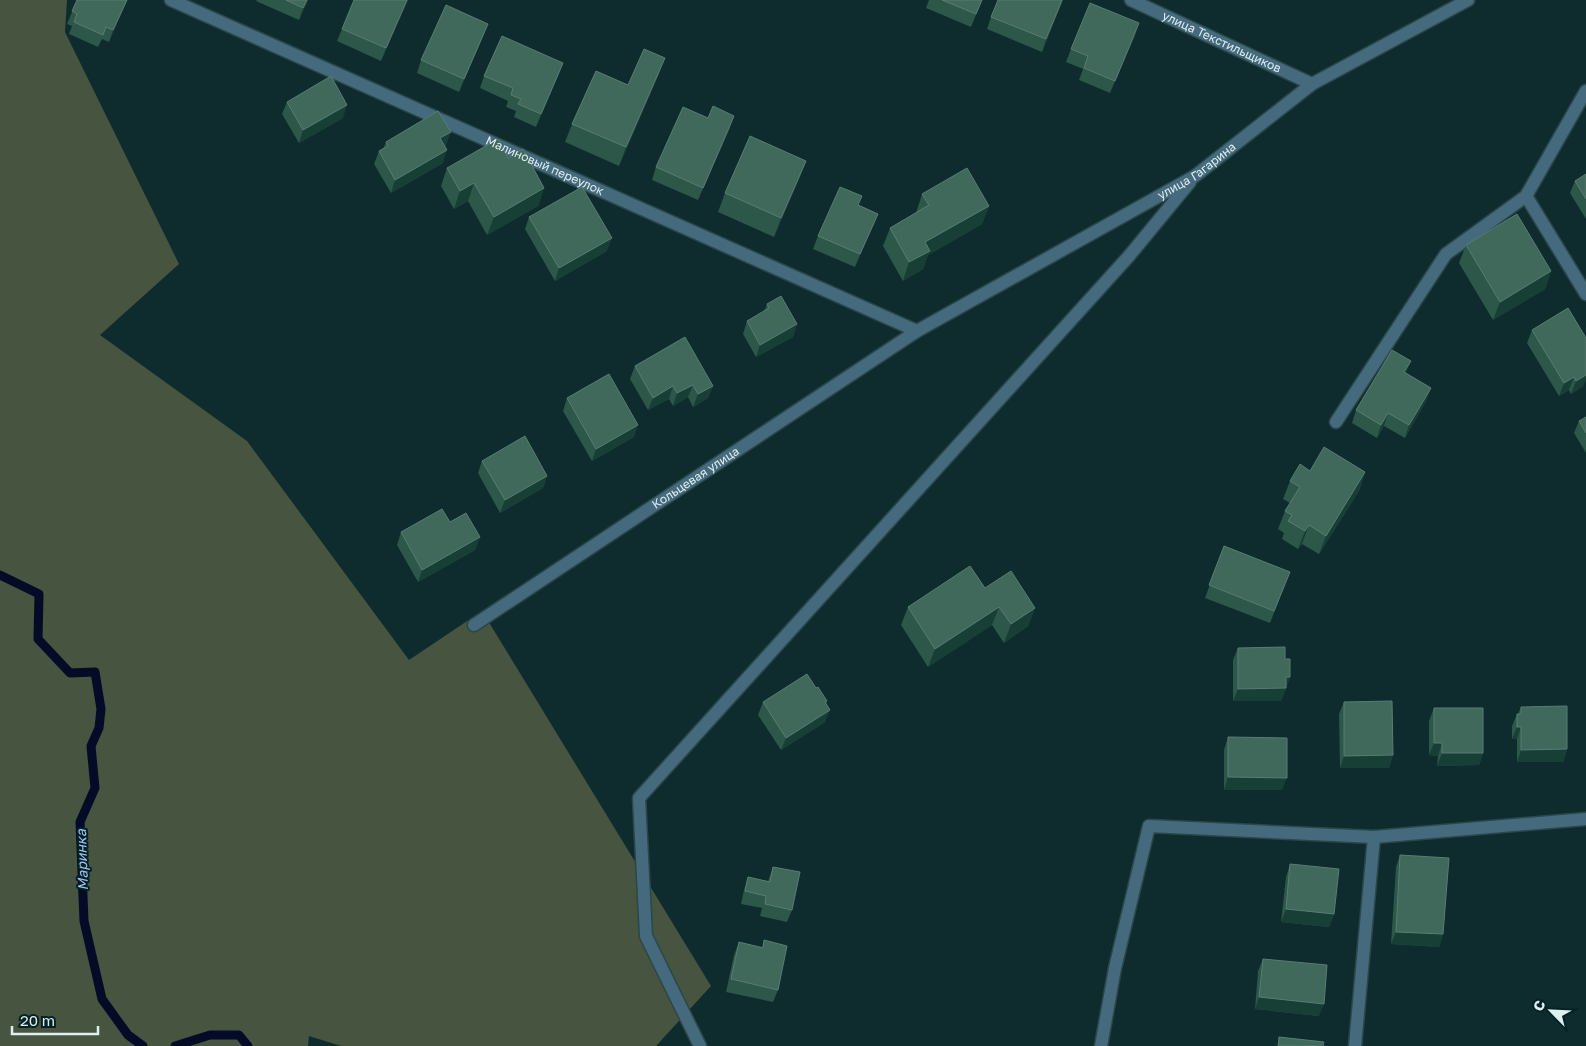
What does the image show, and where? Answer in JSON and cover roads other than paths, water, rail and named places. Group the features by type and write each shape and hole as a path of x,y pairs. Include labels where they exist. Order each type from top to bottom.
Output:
{"street":[{"name":"Малиновый переулок","path":"171,0 917,331"},
{"name":"улица Текстильщиков","path":"1130,0 1312,84"},
{"name":"улица Гагарина","path":"917,331 1195,176 1312,84 1468,0"},
{"path":"1336,422 1446,254 1526,196 1586,91"},
{"path":"700,1046 646,936 639,798 1128,256 1195,176"},
{"path":"1526,196 1586,294"},
{"name":"Кольцевая улица","path":"474,625 917,331"},
{"path":"1101,1046 1115,968 1149,826 1374,837 1586,819"},
{"path":"1355,1046 1374,837"}],"waterway":[{"name":"Маринка","path":"0,575 39,594 38,639 70,673 95,672 101,709 99,728 91,746 95,788 80,822 84,921 102,999 128,1035 143,1046"},
{"name":"Маринка","path":"175,1046 210,1035 239,1035 248,1046"}]}
